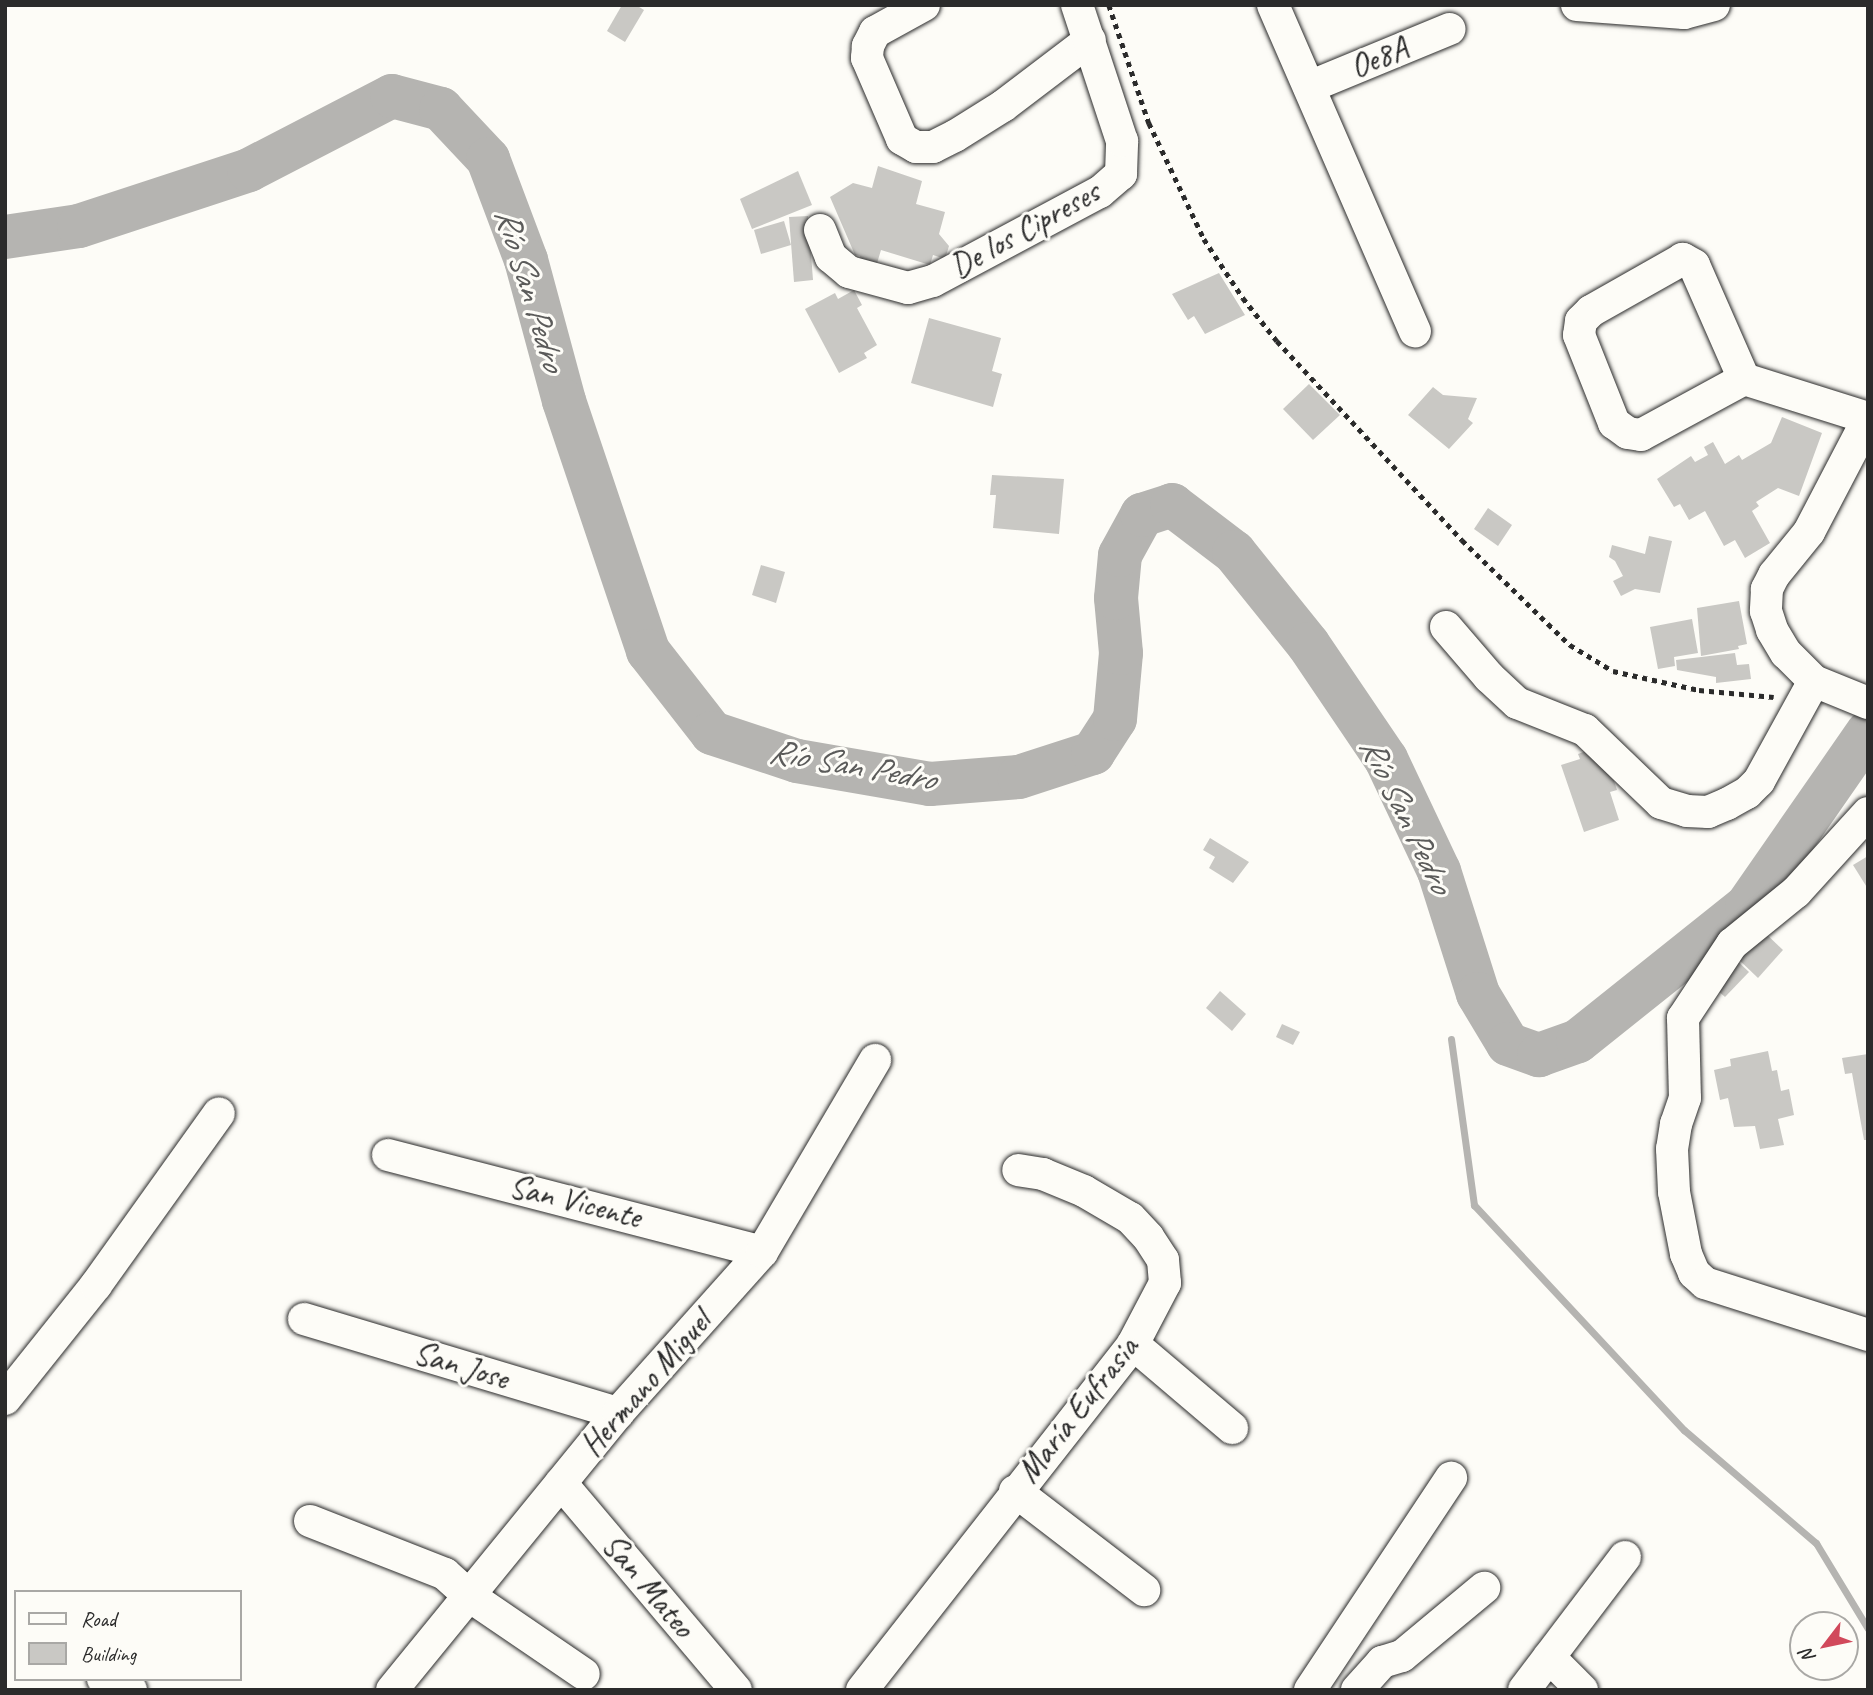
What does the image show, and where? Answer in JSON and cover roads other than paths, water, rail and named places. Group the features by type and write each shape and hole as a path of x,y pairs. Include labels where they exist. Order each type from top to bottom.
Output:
{"street":[{"path":"924,5 875,32 868,46 867,58 902,139 916,147 933,147 955,136 1003,106 1090,40"},
{"name":"De los Cipreses","path":"820,230 831,257 849,272 908,288 933,281 1100,192 1121,174 1122,141 1077,5"},
{"path":"1273,5 1415,331"},
{"path":"1577,5 1684,13 1714,5"},
{"name":"Oe8A","path":"1309,87 1450,29"},
{"path":"1744,379 1694,265 1683,259 1591,311 1581,321 1579,335 1614,423 1628,433 1641,435 1744,379 1868,419 1809,532 1774,575 1767,589 1766,611 1772,630 1786,653 1827,687 1868,703"},
{"path":"1446,627 1489,677 1517,703 1585,730 1661,803 1687,811 1708,811 1747,793 1759,781 1827,687"},
{"path":"1868,813 1796,892 1732,944 1683,1017 1685,1098 1676,1124 1672,1149 1674,1192 1686,1254 1694,1273 1705,1283 1868,1335"},
{"name":"Hermano Miguel","path":"391,1690 618,1413 762,1252 875,1060"},
{"path":"5,1399 96,1285 219,1113"},
{"name":"San Vicente","path":"388,1155 762,1252"},
{"name":"María Eufrasia","path":"862,1690 1015,1491 1133,1344 1165,1283 1163,1260 1148,1237 1130,1218 1084,1191 1043,1174 1018,1170"},
{"name":"San Jose","path":"304,1319 618,1413"},
{"path":"1133,1344 1232,1428"},
{"path":"1310,1690 1451,1478"},
{"name":"San Mateo","path":"561,1483 736,1690"},
{"path":"1015,1491 1144,1590"},
{"path":"310,1521 445,1574 468,1595 584,1674"},
{"path":"1524,1690 1625,1557"},
{"path":"1357,1690 1382,1662 1402,1656 1484,1588"},
{"path":"1346,1636 1382,1662"},
{"path":"1549,1657 1582,1690"},
{"path":"108,1681 131,1690"}],"waterway":[{"name":"Río San Pedro","path":"5,237 79,226 249,170 392,96 441,109 488,159 526,260 564,401 648,651 712,733 797,761 930,784 1019,777 1093,753 1115,719 1121,653 1116,598 1120,555 1142,515 1172,505 1234,552 1308,644 1386,759 1439,871 1478,994 1508,1044 1539,1055 1578,1041 1747,906 1868,732"},
{"path":"1451,1039 1474,1205 1684,1430 1816,1543 1868,1629"}]}
